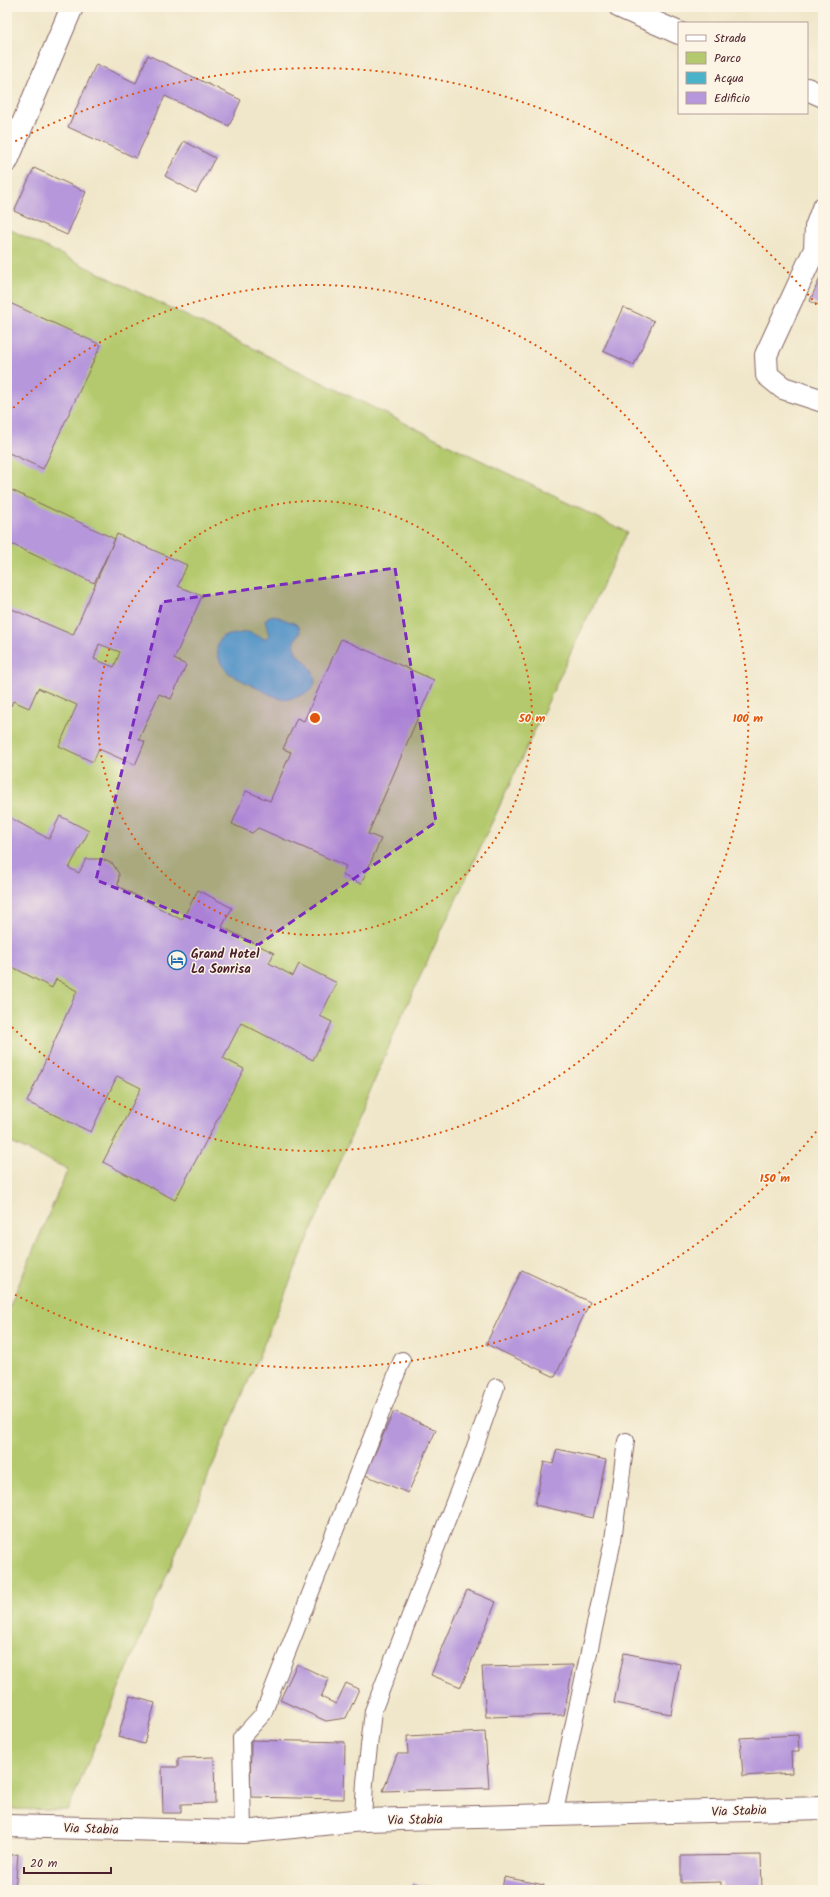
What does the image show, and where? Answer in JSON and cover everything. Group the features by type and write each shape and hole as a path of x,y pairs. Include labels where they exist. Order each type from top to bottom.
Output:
{"main road":[{"path":"7,161 72,7"},
{"path":"620,7 678,33"},
{"path":"808,89 823,96"},
{"path":"823,208 816,227 815,248 766,355 767,375 783,388 823,401"},
{"name":"Via Stabia","path":"7,1826 243,1832 363,1820 823,1808"}],"lane":[{"path":"243,1832 240,1738 263,1714 402,1360"},
{"path":"363,1820 365,1782 373,1711 470,1461 496,1387"},
{"path":"554,1816 613,1540 626,1441"}],"highlighted area":[{"path":"395,568 436,822 258,945 96,880 162,602"}],"green space":[{"path":"7,228 627,532 400,1020 68,1810 7,1809 7,1312 68,1169 7,1141"}],"water":[{"path":"273,615 296,624 299,627 300,633 294,641 296,653 306,662 314,674 315,680 314,686 310,691 287,699 281,699 229,673 219,660 217,649 223,636 248,632 265,639 269,635 265,621 268,617"}],"building":[{"path":"148,55 241,100 229,126 165,96 136,158 68,127 96,64 136,83"},
{"path":"184,141 215,158 196,193 165,176"},
{"path":"34,168 86,192 67,235 14,211"},
{"path":"823,271 823,307 810,301"},
{"path":"12,304 101,345 43,469 7,452 7,315"},
{"path":"623,307 654,321 634,365 603,351"},
{"path":"7,488 115,539 94,583 7,542"},
{"path":"117,534 187,565 178,586 202,596 174,659 186,665 171,699 159,694 139,739 145,742 135,765 99,749 93,762 59,746 77,705 38,688 29,708 13,701 11,706 7,704 7,607 73,635","holes":["99,644 120,652 114,667 94,659"]},
{"path":"341,639 434,680 368,834 381,839 361,884 342,875 346,866 258,828 252,833 232,824 246,791 270,801 291,752 283,749 297,718 304,721"},
{"path":"7,816 49,839 60,816 89,831 69,868 79,873 86,859 102,859 113,864 119,874 118,886 182,920 198,890 232,908 222,927 274,953 269,963 293,976 299,964 337,983 320,1016 332,1022 313,1060 241,1023 223,1058 244,1069 175,1200 103,1162 141,1088 117,1076 91,1132 27,1102 77,991 56,979 52,988 7,964"},
{"path":"522,1270 590,1302 555,1377 486,1344"},
{"path":"394,1411 436,1430 408,1493 365,1475"},
{"path":"557,1449 606,1460 593,1518 535,1505 544,1462 553,1464"},
{"path":"467,1590 496,1602 461,1687 431,1675"},
{"path":"624,1653 680,1664 671,1714 614,1703"},
{"path":"297,1664 329,1679 321,1697 336,1704 346,1683 359,1689 346,1718 326,1721 280,1700"},
{"path":"573,1665 564,1715 486,1717 482,1667"},
{"path":"130,1696 155,1703 144,1744 118,1737"},
{"path":"485,1732 489,1788 383,1791 397,1754 408,1754 407,1736"},
{"path":"798,1735 799,1752 791,1752 792,1773 743,1776 740,1738"},
{"path":"251,1740 345,1742 344,1799 250,1797"},
{"path":"214,1757 215,1803 181,1804 181,1813 163,1813 162,1767 178,1767 178,1758"},
{"path":"18,1854 15,1890 7,1890 7,1856"},
{"path":"761,1855 762,1890 721,1890 721,1882 681,1883 681,1856"},
{"path":"504,1877 544,1885 543,1890 502,1890"},
{"path":"412,1883 444,1889 444,1890 411,1890"}],"place":[{"name":"Grand Hotel La Sonrisa","path":"177,960"}]}
